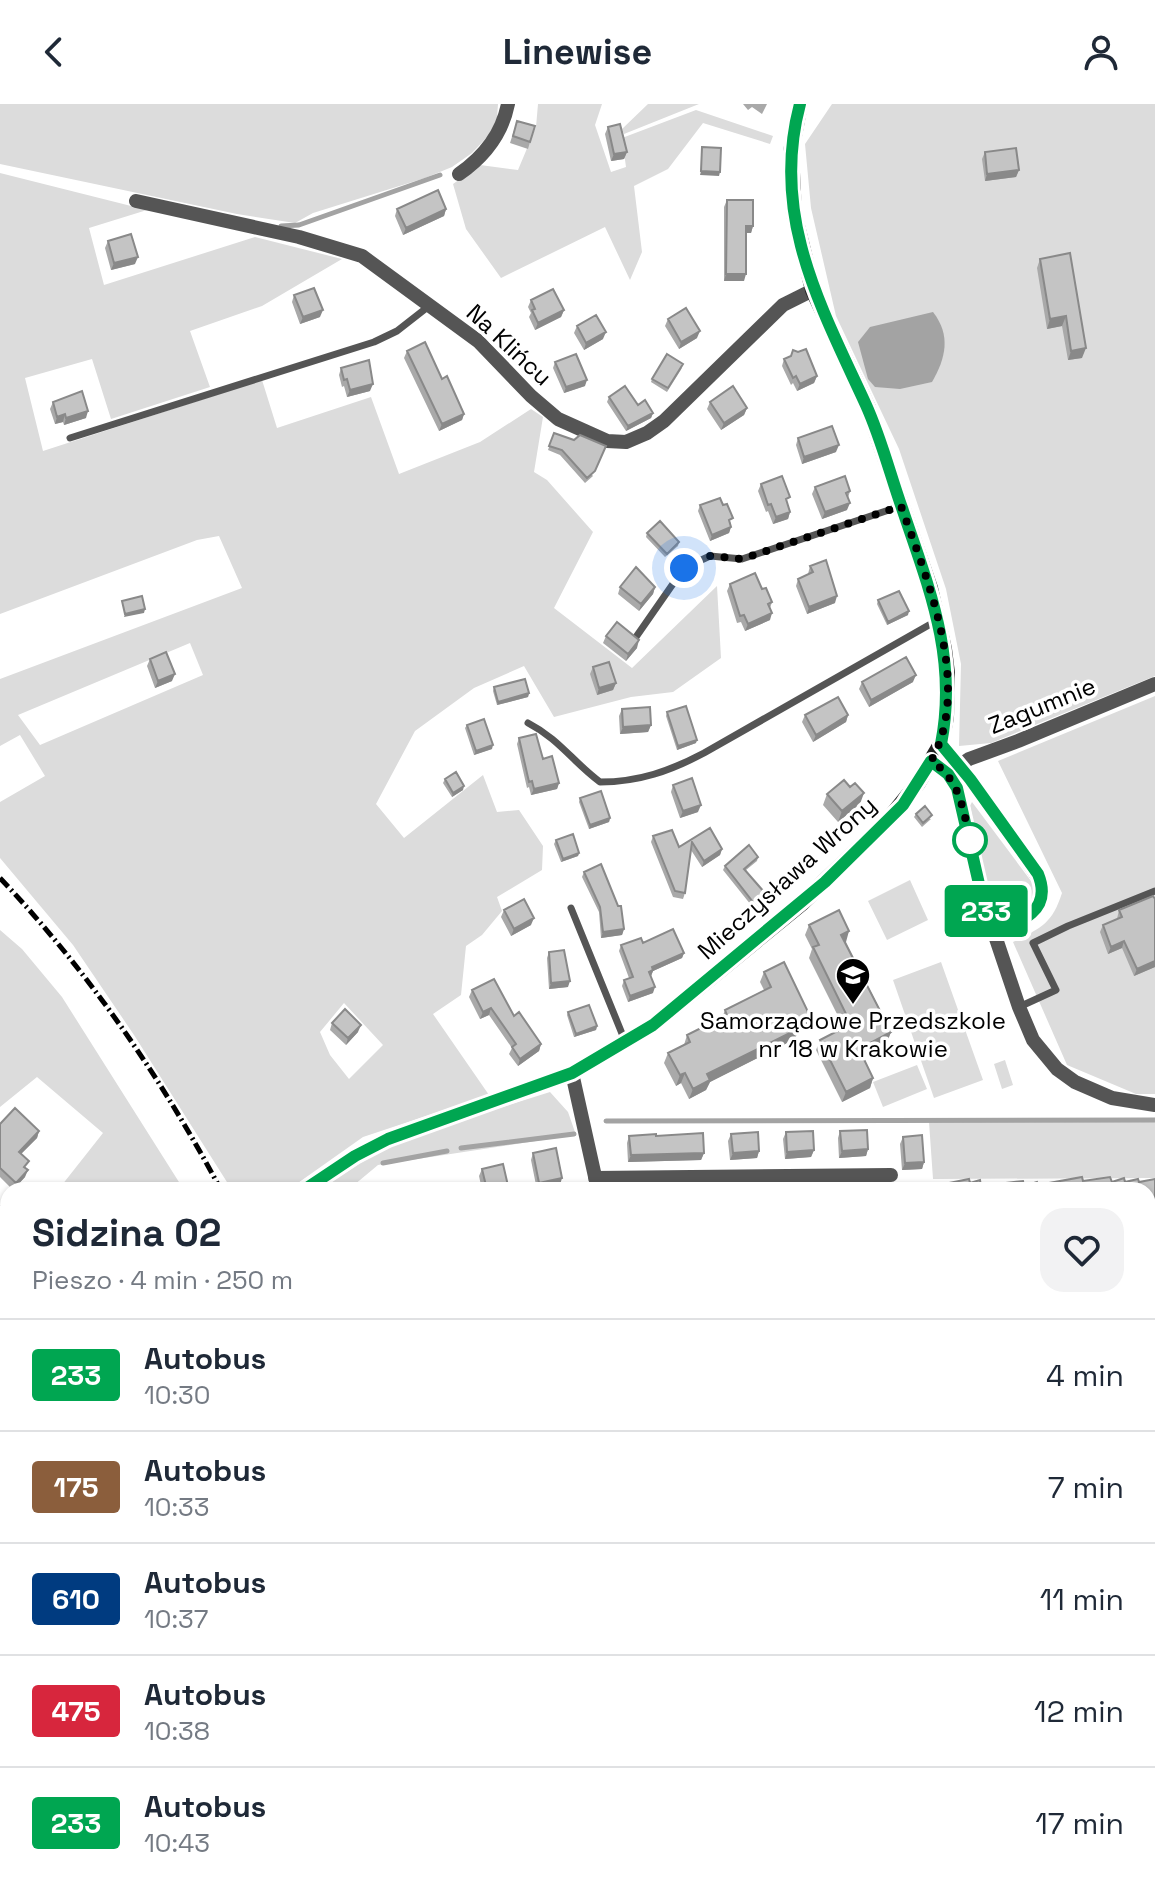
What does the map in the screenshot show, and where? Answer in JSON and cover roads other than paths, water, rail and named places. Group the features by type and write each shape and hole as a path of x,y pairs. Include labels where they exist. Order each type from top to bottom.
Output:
{"street":[{"path":"459,174 475,163 496,137 505,120 508,104"},
{"name":"Mieczysława Wrony","path":"316,1182 388,1139 572,1073 625,1043 692,995 825,882 903,805 941,744 947,693 944,649 930,588 868,408 813,290 794,214 791,152 800,104"},
{"name":"Na Klińcu","path":"136,201 299,237 362,256 478,341 558,419 607,441 626,442 664,421 783,305 813,290"},
{"name":"Zagumnie","path":"953,770 1155,684"},
{"path":"941,744 953,770 962,802 982,897 1033,1040 1057,1069 1075,1082 1112,1098 1155,1105"},
{"path":"931,761 953,770 1038,874 1042,883 1041,901 1031,914 993,931"},
{"path":"572,1073 596,1182"},
{"path":"662,1182 891,1175"}],"lane":[{"path":"70,438 374,342 397,331 430,305"},
{"path":"636,637 684,568 695,561 710,556 742,559 901,506"},
{"path":"528,723 550,734 600,782 644,779 704,753 938,619"},
{"path":"1019,1007 1056,990 1033,943 1155,891"},
{"path":"571,908 625,1043"}],"waterway":[{"path":"281,226 299,225 440,175"},
{"path":"606,1121 1155,1120"},
{"path":"461,1148 574,1134"},
{"path":"383,1163 447,1151"}],"railway":[{"path":"0,878 63,950 121,1026 174,1107 217,1182"}],"place":[{"name":"Samorządowe Przedszkole nr 18 w Krakowie","path":"853,1006"}]}
